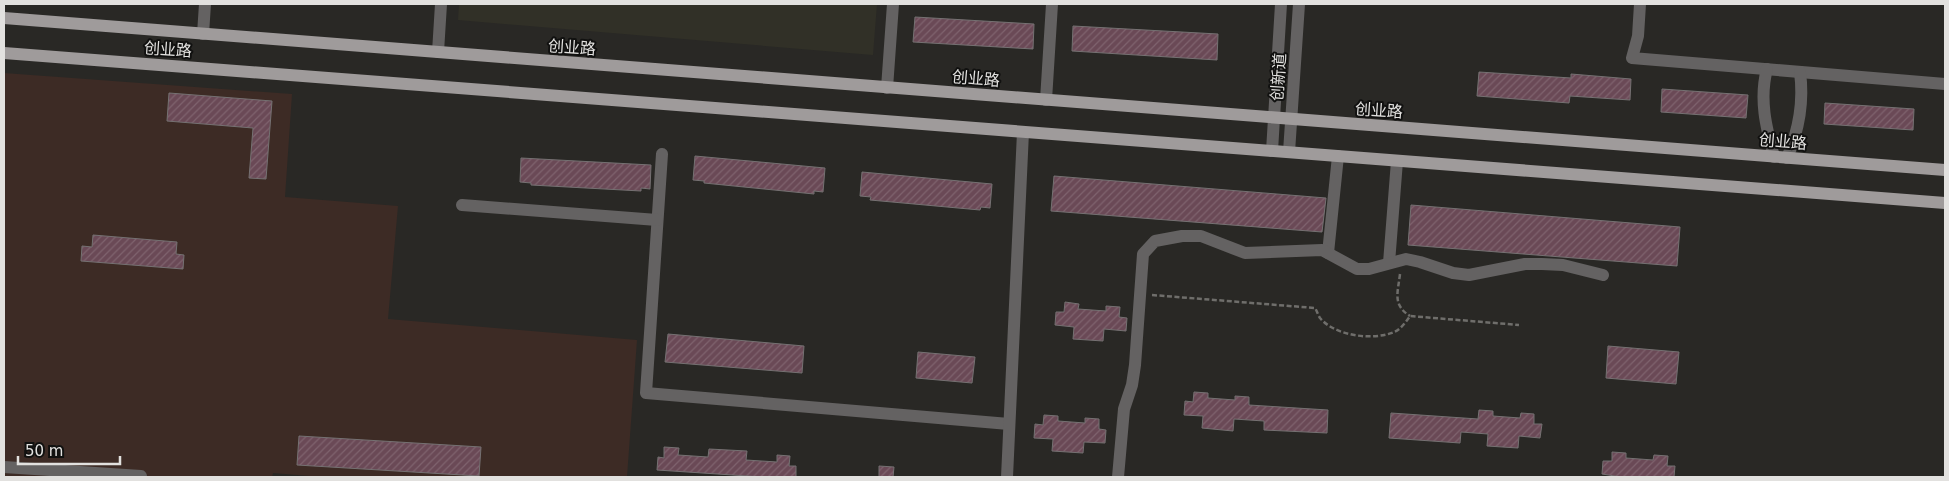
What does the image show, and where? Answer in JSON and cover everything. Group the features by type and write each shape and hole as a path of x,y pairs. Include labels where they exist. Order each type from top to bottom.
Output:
{"main road":[{"name":"创业路","path":"4,18 1945,170"},
{"name":"创业路","path":"4,53 1945,203"}],"street":[{"path":"203,34 204,4"},
{"path":"438,52 441,4"},
{"path":"887,88 893,4"},
{"path":"1046,100 1052,4"},
{"name":"创新道","path":"1272,151 1281,4"},
{"name":"创新道","path":"1289,152 1299,4"},
{"path":"1640,4 1638,36 1632,58 1945,84"},
{"path":"1767,69 1763,92 1764,109 1781,157 1794,142 1801,110 1802,86 1800,72"},
{"path":"1007,477 1023,132"},
{"path":"662,154 646,393 1009,424"},
{"path":"1328,253 1338,156"},
{"path":"1395,261 1397,161"},
{"path":"462,205 657,220"},
{"path":"1118,477 1124,409 1132,386 1136,365 1143,254 1155,241 1182,236 1201,236 1245,253 1322,250 1357,269 1369,269 1395,261 1420,262 1444,271 1461,274 1488,272 1525,264 1542,264 1563,265 1603,275"},
{"path":"4,467 141,477"}],"path":[{"path":"1395,261 1397,302 1401,310 1410,316 1519,325"},
{"path":"1140,294 1315,308 1320,318 1331,327 1345,333 1364,335 1380,336 1395,332 1406,323 1410,316"}],"shaded area":[{"path":"459,4 877,4 873,55 458,20"},
{"path":"4,73 292,94 285,197 398,206 388,319 637,340 627,477 322,477 273,473 272,477 4,477"}],"building":[{"path":"915,17 1034,24 1033,49 913,42"},
{"path":"1073,26 1218,34 1217,60 1072,51"},
{"path":"1479,72 1571,78 1571,74 1631,79 1630,100 1570,96 1569,103 1477,96"},
{"path":"1662,89 1748,95 1746,118 1661,112"},
{"path":"169,93 272,101 266,179 249,178 253,128 167,121"},
{"path":"1825,103 1914,109 1913,130 1824,124"},
{"path":"695,156 825,168 823,192 814,191 814,194 704,183 704,181 693,180"},
{"path":"521,158 651,165 650,189 641,188 641,191 531,185 531,183 520,182"},
{"path":"862,172 992,184 990,208 981,207 980,210 870,200 871,197 860,196"},
{"path":"1054,176 1326,198 1322,232 1051,211"},
{"path":"1411,205 1680,227 1677,266 1408,245"},
{"path":"93,235 177,242 176,254 184,255 183,269 81,261 82,246 92,247"},
{"path":"1065,302 1079,304 1078,309 1106,311 1106,306 1120,307 1119,317 1127,318 1126,331 1104,329 1103,341 1073,339 1074,327 1055,325 1056,312 1064,312"},
{"path":"668,334 804,346 802,373 665,362"},
{"path":"1608,346 1679,352 1676,384 1606,378"},
{"path":"918,352 975,357 972,383 916,378"},
{"path":"1194,392 1208,393 1208,398 1235,400 1235,396 1249,397 1249,405 1328,410 1327,433 1264,430 1264,421 1234,419 1233,431 1202,428 1203,416 1184,415 1185,401 1193,402"},
{"path":"1479,410 1493,411 1493,416 1520,418 1521,413 1534,414 1534,424 1542,424 1540,438 1519,436 1518,448 1487,446 1488,434 1461,432 1460,443 1389,438 1391,413 1478,419"},
{"path":"1044,415 1058,416 1058,421 1085,423 1085,418 1099,419 1099,429 1106,430 1105,443 1084,442 1083,453 1052,451 1053,439 1034,438 1035,424 1043,425"},
{"path":"299,436 481,447 479,476 297,465"},
{"path":"664,447 679,448 678,455 708,457 709,449 747,451 746,460 777,462 777,455 790,456 789,466 796,466 796,477 763,477 657,470 658,457 664,458"},
{"path":"1612,452 1626,453 1626,458 1653,460 1654,455 1668,456 1667,466 1675,466 1674,477 1621,477 1602,474 1603,461 1612,461"},
{"path":"879,466 894,467 893,477 879,477"}]}
